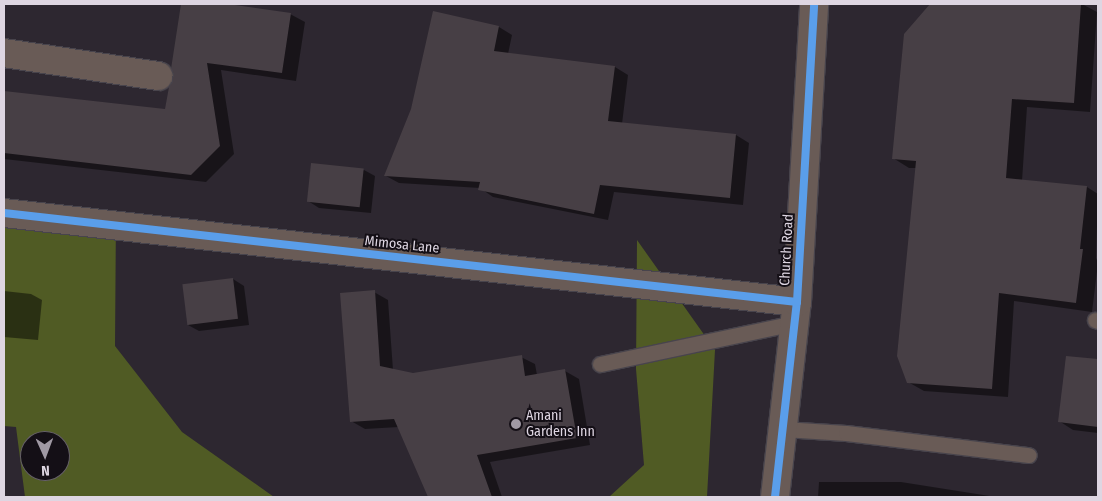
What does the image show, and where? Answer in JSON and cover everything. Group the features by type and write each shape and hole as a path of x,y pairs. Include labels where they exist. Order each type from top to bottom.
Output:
{"street":[{"name":"Church Road","path":"775,497 796,312 814,4"},
{"path":"4,53 158,76"},
{"name":"Mimosa Lane","path":"4,213 796,312"}],"lane":[{"path":"600,364 796,312"},
{"path":"783,429 846,433 1028,455"}],"green space":[{"path":"116,215 115,346 182,432 274,497 25,497 23,481 70,481 70,431 20,431 20,458 16,427 4,426 4,216"},
{"path":"637,240 715,350 707,497 609,497 644,465 636,369"}],"building":[{"path":"181,4 228,4 291,13 282,73 207,63 220,146 191,175 4,153 4,91 165,109 169,87 173,78 171,69"},
{"path":"930,4 1081,4 1074,103 1012,99 1006,178 1087,186 1080,249 1083,249 1076,303 999,293 992,389 907,383 897,356 916,161 892,159 904,34"},
{"path":"433,11 499,26 494,51 615,66 608,121 736,134 730,198 600,185 594,214 478,190 480,182 384,176 411,109"},
{"path":"311,163 364,169 360,207 307,202"},
{"path":"233,278 238,319 187,325 182,284"},
{"path":"375,290 380,366 413,373 522,355 525,376 565,369 577,438 477,455 492,497 428,497 394,419 350,422 340,293"},
{"path":"1066,356 1098,359 1098,427 1058,422"}],"cycle path":[{"path":"775,497 797,302 814,4"},
{"path":"4,213 797,302"}],"place":[{"name":"Amani Gardens Inn","path":"516,424"}]}
